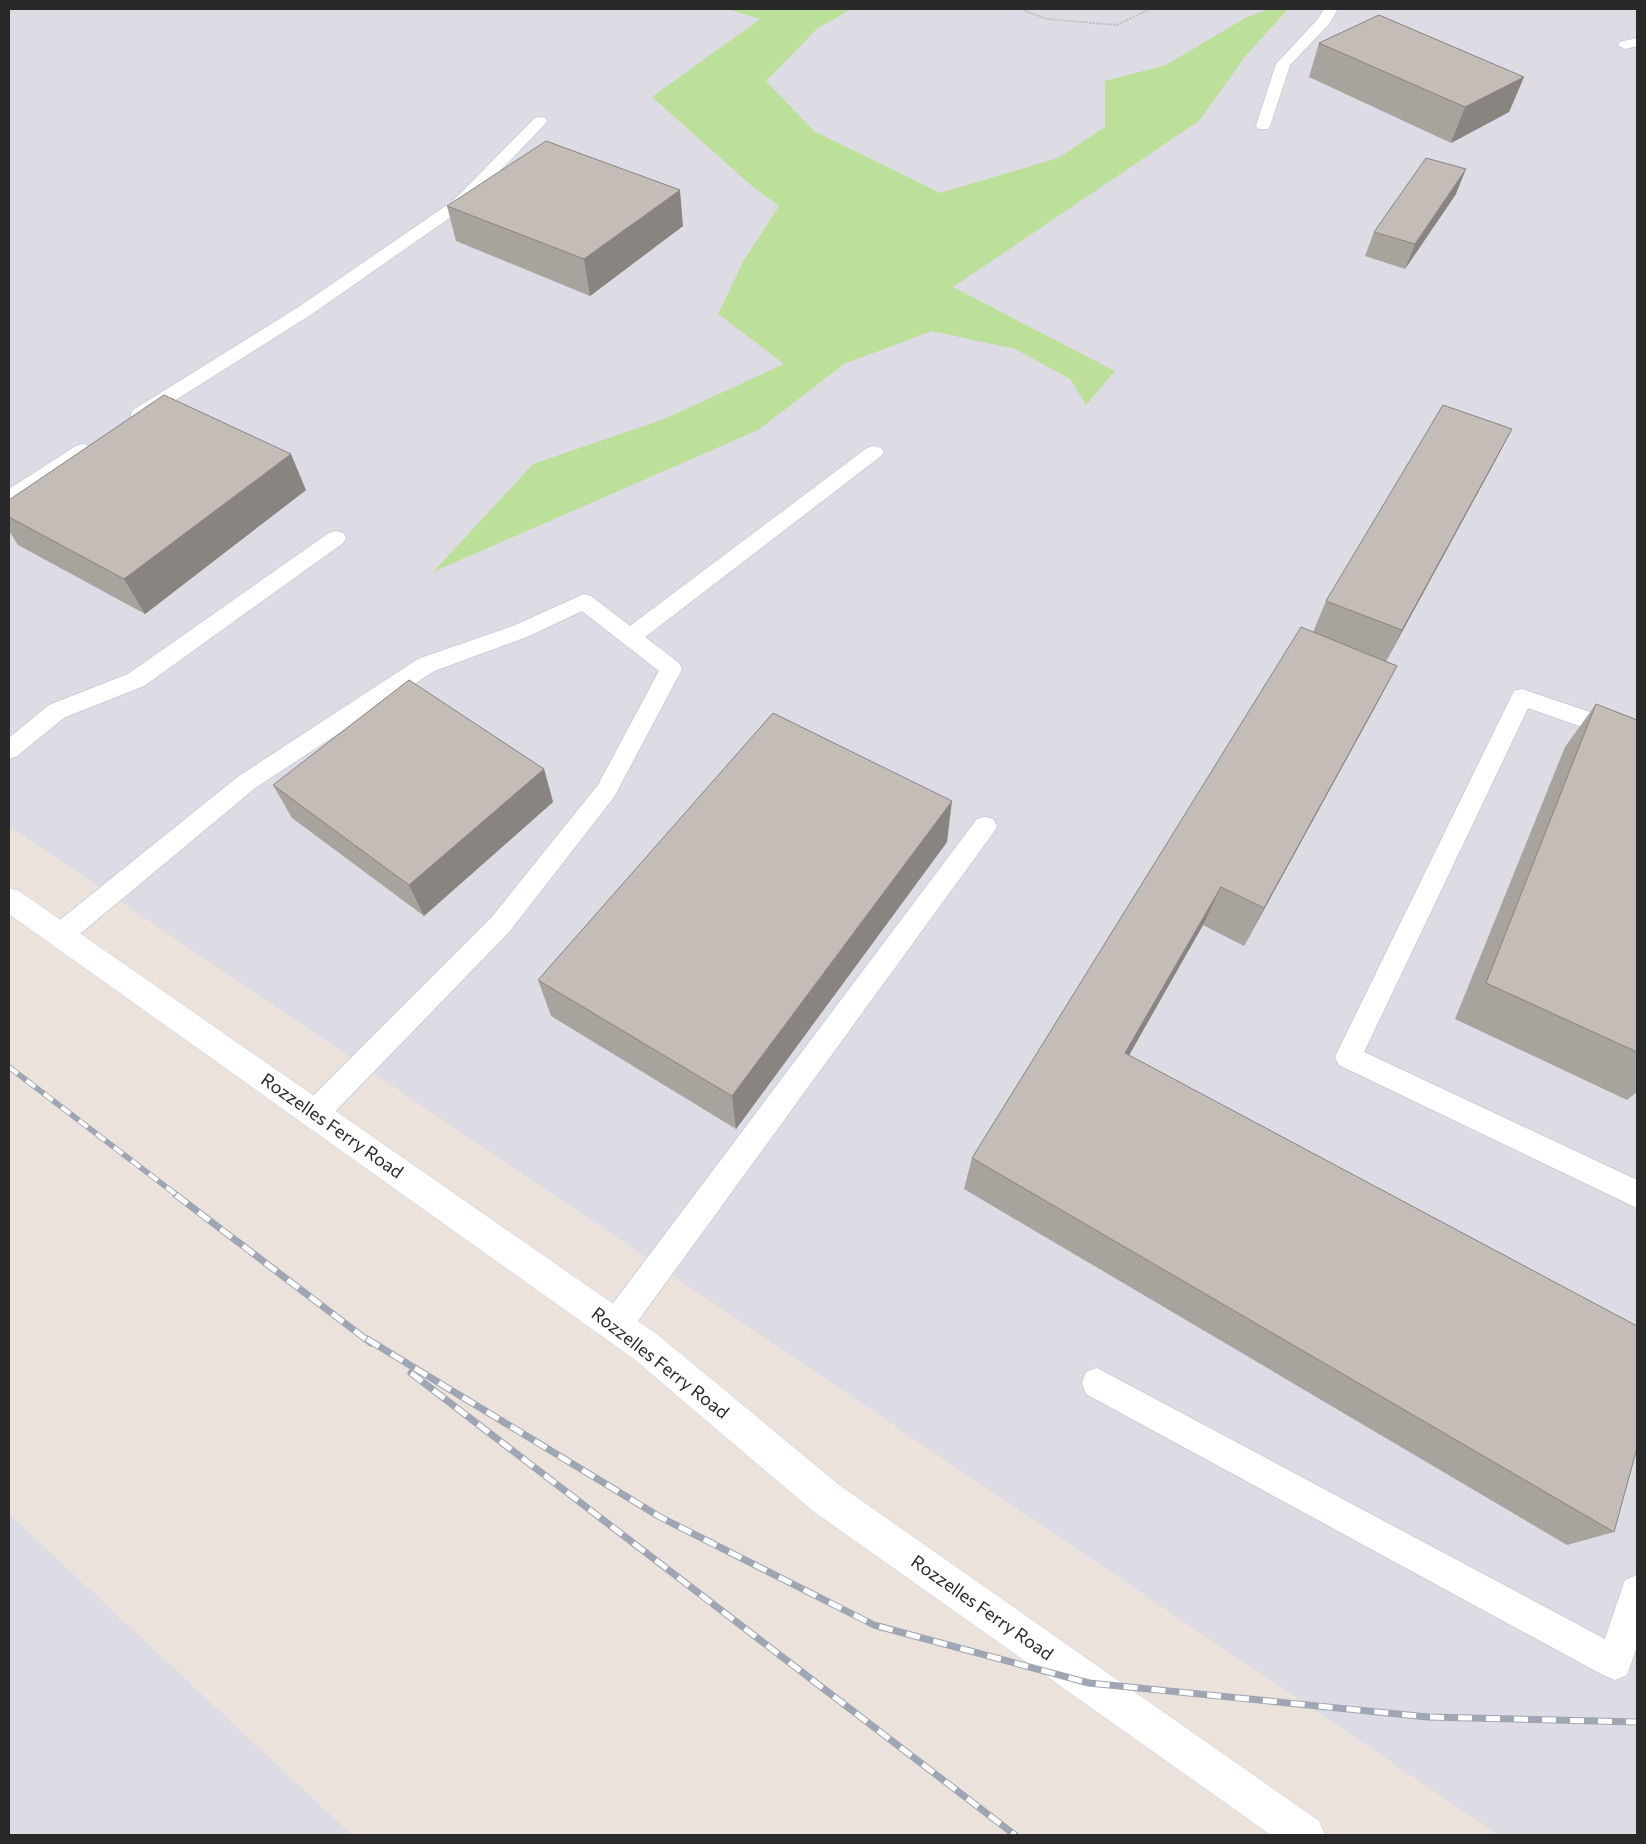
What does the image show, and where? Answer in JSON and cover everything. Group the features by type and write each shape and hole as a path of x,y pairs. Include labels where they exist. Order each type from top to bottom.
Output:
{"street":[{"name":"Rozzelles Ferry Road","path":"9,899 616,1325 646,1347 826,1498 1306,1835"}],"lane":[{"path":"1263,126 1283,64 1324,21 1330,9"},
{"path":"121,426 306,310 459,204 540,121"},
{"path":"9,498 97,441"},
{"path":"630,637 874,452"},
{"path":"9,750 56,711 136,680 336,538"},
{"path":"60,935 247,782 426,665 521,631 584,601 671,670 606,791 500,926 314,1114"},
{"path":"1637,737 1522,697 1348,1058 1637,1194"},
{"path":"616,1325 985,826"},
{"path":"1097,1384 1626,1664 1637,1592"}],"path":[{"path":"1021,9 1046,19 1117,25 1150,9"}],"shaded area":[{"path":"9,9 1637,9 1637,1835 1499,1835 9,826"},
{"path":"9,1514 352,1835 9,1835"}],"green space":[{"path":"727,9 851,9 817,29 766,81 814,131 940,193 1058,158 1105,127 1105,81 1166,65 1245,18 1270,9 1288,9 1244,58 1199,121 953,287 1115,371 1086,405 1070,379 1015,349 932,331 844,364 758,430 433,572 533,464 664,419 784,364 718,314 744,260 779,206 752,186 652,97 760,19"}],"building":[{"path":"1379,15 1524,77 1465,107 1319,43"},
{"path":"546,141 680,190 584,259 447,206"},
{"path":"1426,158 1466,169 1415,244 1374,232"},
{"path":"164,395 291,454 124,579 9,517 9,500"},
{"path":"1443,405 1512,429 1402,630 1326,601"},
{"path":"1301,627 1397,666 1264,908 1221,887 1125,1053 1637,1326 1637,1448 1614,1532 972,1158"},
{"path":"409,680 544,769 409,885 273,785"},
{"path":"1596,704 1637,720 1637,1052 1486,983"},
{"path":"773,713 952,801 732,1096 538,980"}],"railway":[{"path":"9,1067 178,1196"},
{"path":"176,1195 371,1343"},
{"path":"367,1339 660,1517 874,1625 1089,1683 1428,1717 1637,1722"},
{"path":"411,1373 1015,1835"}]}
